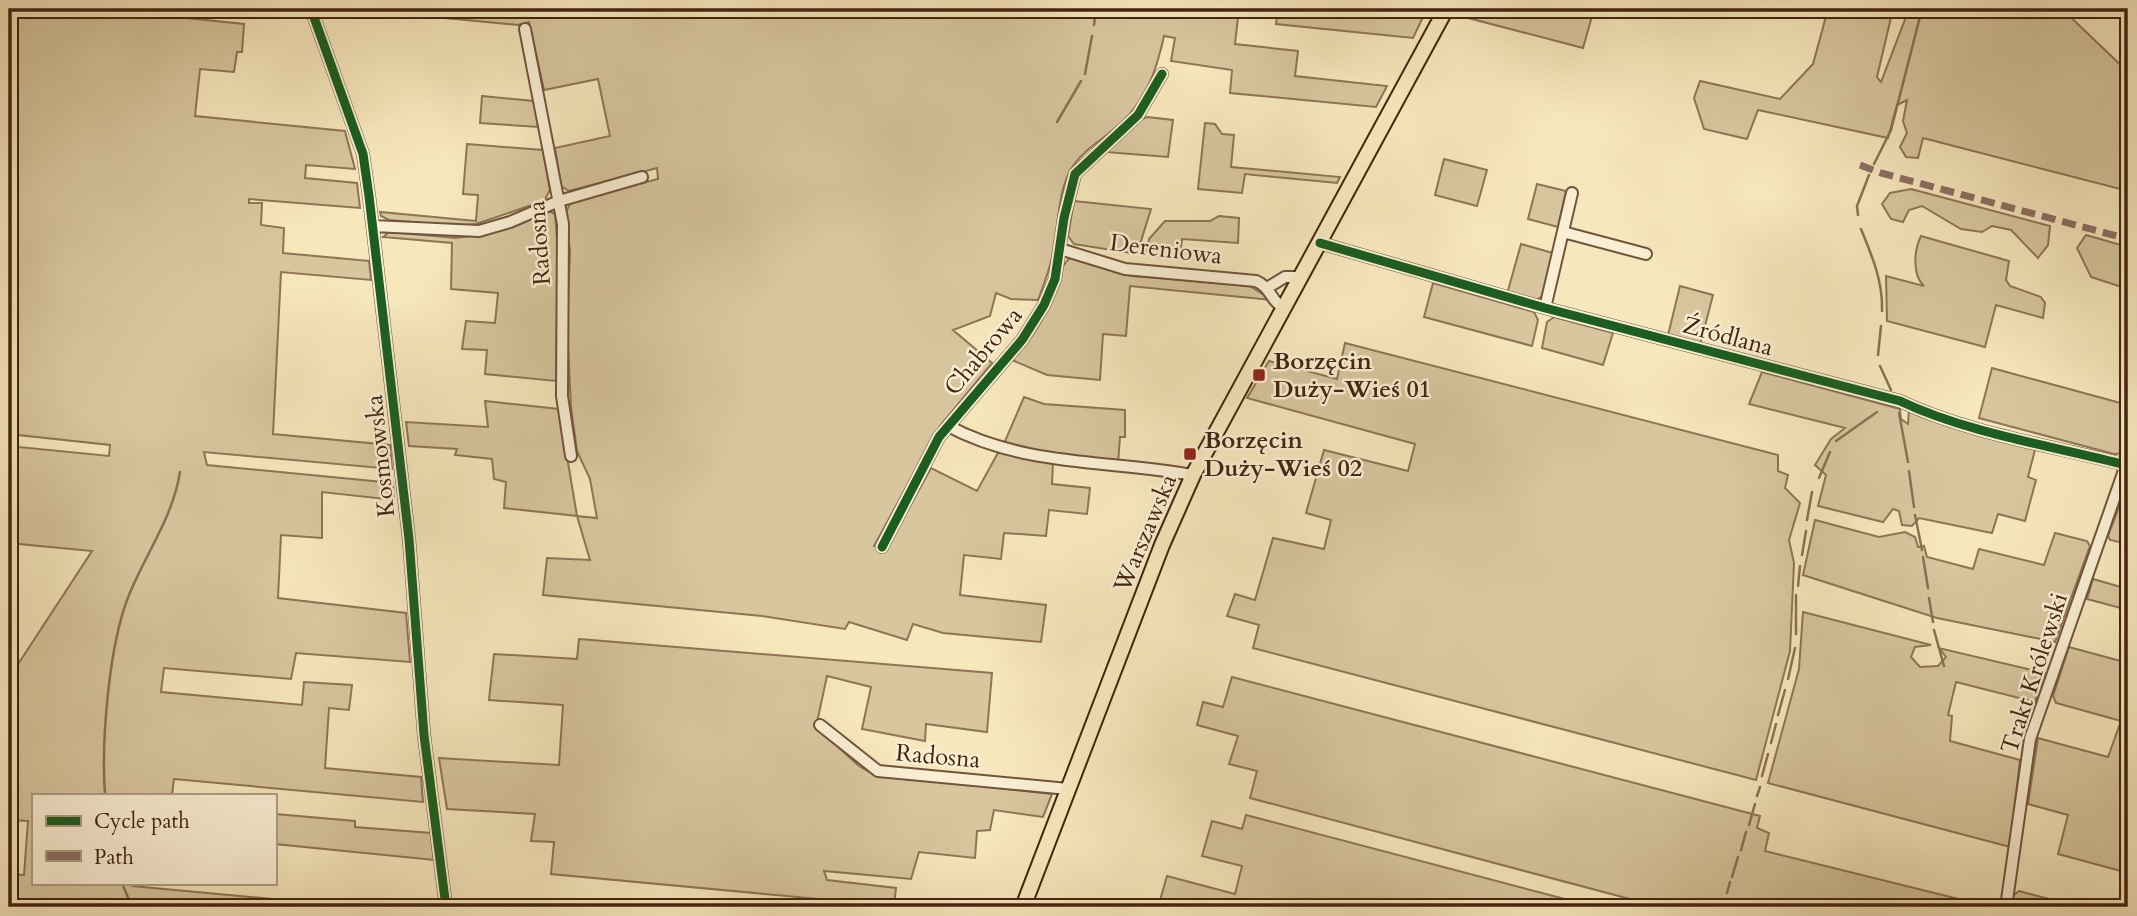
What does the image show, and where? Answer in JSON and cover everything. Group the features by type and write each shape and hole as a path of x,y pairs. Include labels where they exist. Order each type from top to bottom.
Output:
{"main road":[{"name":"Warszawska","path":"1023,907 1162,545 1193,475 1446,9"}],"street":[{"name":"Kosmowska","path":"311,9 363,154 408,530 424,735 446,907"},
{"path":"2122,9 2128,15"},
{"name":"Radosna","path":"525,29 559,201 566,258 562,396 571,456"},
{"name":"Chabrowa","path":"882,547 948,426 1034,324 1055,279 1063,218 1075,174 1138,115 1162,74"},
{"path":"373,226 479,231 510,222 559,201 642,177"},
{"path":"1545,308 1572,193"},
{"path":"1563,232 1646,254"},
{"name":"Źródlana","path":"1320,243 1545,308 1900,401 1916,410 2127,462"},
{"name":"Dereniowa","path":"1060,249 1125,268 1256,281 1268,288"},
{"path":"1284,308 1275,303 1268,288 1284,277 1301,277"},
{"path":"948,426 983,443 1024,454 1193,475"},
{"name":"Trakt Królewski","path":"2006,907 2030,739 2127,462"},
{"name":"Radosna","path":"820,725 877,771 1068,789"}],"shaded area":[{"path":"9,9 98,9 244,24 242,52 237,52 234,72 200,69 195,116 345,131 355,169 306,165 305,178 357,183 360,208 249,199 249,203 262,203 261,225 284,228 283,253 369,261 371,280 281,272 273,434 390,445 392,469 204,452 207,465 393,483 394,500 322,492 322,538 281,535 278,598 406,613 410,662 296,653 291,679 164,668 161,692 302,705 304,682 352,685 349,710 329,708 325,768 421,777 423,802 174,779 172,794 32,794 32,884 131,884 360,907 38,907 9,904 9,874 24,875 28,821 9,820 9,678 92,551 9,543 9,446 109,456 110,445 9,434"},
{"path":"436,9 1239,9 1235,44 1298,51 1295,76 1387,86 1376,107 1230,93 1232,70 1171,61 1175,38 1164,36 1154,71 1138,103 1122,122 1082,155 1066,178 1052,259 1038,300 1011,299 996,293 990,316 953,330 992,363 940,426 874,546 887,548 931,468 977,491 999,451 1053,462 1052,484 1090,488 1087,514 1049,510 1046,536 1004,533 1001,559 964,555 960,595 1046,605 1041,642 943,633 913,624 907,640 849,622 845,629 762,616 543,595 547,558 590,560 577,516 597,518 590,479 577,451 571,407 567,325 570,252 566,212 571,202 658,179 657,168 569,191 561,186 555,148 610,136 598,79 544,90 529,22 518,25 435,17"},
{"path":"1278,9 1359,9 1424,15 1413,38 1276,24"},
{"path":"1456,9 1594,9 1583,48 1453,14"},
{"path":"1828,9 1893,9 1877,77 1881,82 1909,9 2062,9 2128,72 2128,191 1923,138 1918,158 1906,157 1900,147 1907,133 1903,121 1907,100 1897,105 1888,138 1758,110 1747,139 1704,129 1694,98 1700,81 1780,99 1813,64"},
{"path":"482,96 534,101 539,127 480,123"},
{"path":"1147,117 1173,120 1168,157 1105,152 1140,120"},
{"path":"1205,123 1215,124 1222,134 1234,135 1231,167 1340,177 1337,183 1245,174 1242,193 1198,189"},
{"path":"467,144 543,150 550,190 544,201 476,224 458,226 389,220 381,216 380,212 476,221 478,195 463,194"},
{"path":"1444,159 1487,170 1477,206 1435,195"},
{"path":"1537,184 1566,191 1558,227 1528,219"},
{"path":"1911,189 2050,226 2048,245 2038,258 2011,230 1992,226 1982,232 1961,229 1922,206 1909,210 1903,222 1891,219 1882,204 1890,193"},
{"path":"1074,201 1151,209 1137,254 1074,244 1068,236"},
{"path":"549,211 555,214 558,251 556,381 485,374 487,350 462,349 466,321 495,323 498,293 451,289 452,243 383,237 389,232 456,238 477,235"},
{"path":"1219,216 1239,218 1238,243 1182,239 1180,256 1160,258 1146,252 1149,239 1165,221 1210,221"},
{"path":"2086,235 2128,247 2128,289 2091,277 2077,248"},
{"path":"1921,236 2009,261 2006,280 2010,286 2041,297 2045,303 2043,318 1996,305 1985,347 1887,321 1886,276 1924,286 1917,276 1915,262"},
{"path":"1521,244 1553,253 1543,296 1534,301 1507,294"},
{"path":"1070,258 1131,276 1248,285 1272,300 1130,286 1126,336 1103,334 1100,380 1047,375 1012,360 1042,321 1058,276"},
{"path":"1433,283 1534,312 1538,320 1532,346 1424,317"},
{"path":"1680,286 1713,295 1700,345 1668,335"},
{"path":"1554,317 1613,333 1603,365 1542,348 1547,322"},
{"path":"1345,343 1778,455 1778,471 1788,475 1785,488 1800,503 1789,540 1794,563 1790,651 1756,780 1253,648 1259,625 1227,616 1235,594 1255,600 1273,538 1324,549 1331,520 1306,513 1324,450 1408,471 1415,444 1247,398 1269,361 1337,379"},
{"path":"1992,368 2128,405 2128,440 2124,453 2114,454 1979,418"},
{"path":"1762,372 1900,409 1901,419 1908,424 1909,410 2036,446 2028,477 2036,480 2025,521 1998,514 1992,533 1919,518 1912,526 1902,525 1899,511 1893,509 1883,522 1818,506 1826,475 1815,465 1831,439 1845,428 1749,404"},
{"path":"1024,397 1044,404 1125,410 1125,437 1120,437 1118,464 1003,446"},
{"path":"485,401 559,409 577,516 504,508 506,482 494,479 492,459 455,455 457,449 409,446 406,422 488,427"},
{"path":"2121,502 2128,504 2128,544 2110,540 2108,536"},
{"path":"1815,520 1879,537 1905,532 1915,537 1918,547 1924,546 1927,557 1973,569 1979,549 2044,565 2055,533 2087,541 2090,546 2055,642 1937,618 1803,575"},
{"path":"2093,579 2128,589 2128,610 2087,599"},
{"path":"1803,612 1931,645 1915,647 1911,657 1920,667 1938,666 1946,657 1939,648 2045,673 2035,702 1956,682 1948,715 1952,716 1950,741 2020,760 2010,847 1768,783 1799,669"},
{"path":"579,639 992,673 987,732 926,724 925,741 862,729 871,687 827,676 816,727 859,766 873,774 1052,794 1043,817 994,810 990,830 977,831 975,858 919,852 911,879 824,871 827,880 896,888 894,906 551,874 554,842 531,841 535,814 447,809 439,758 559,765 563,705 489,700 494,654 577,659"},
{"path":"2069,647 2128,663 2128,873 2058,854 2068,815 2028,804 2038,738 2108,757 2121,721 2056,703 2053,696"},
{"path":"1232,677 1760,816 1757,828 1769,833 1765,851 1991,907 1660,907 1250,798 1257,771 1229,764 1238,736 1197,725 1203,702 1223,707"},
{"path":"276,814 355,821 355,827 431,833 434,860 276,844"},
{"path":"1246,815 1595,907 1158,907 1167,876 1235,894 1242,866 1202,856 1212,821 1242,829"},
{"path":"2019,891 2080,907 2011,907 2013,896"}],"waterway":[{"path":"1094,25 1096,9"},
{"path":"1874,164 1891,130 1922,9"},
{"path":"1085,74 1092,36"},
{"path":"1057,122 1081,81"},
{"path":"1858,215 1857,206 1869,175"},
{"path":"1861,229 1879,279 1882,311"},
{"path":"1878,355 1881,326"},
{"path":"1880,366 1891,390"},
{"path":"1836,441 1877,412"},
{"path":"1899,413 1908,462"},
{"path":"1819,478 1830,452"},
{"path":"1909,471 1914,507"},
{"path":"105,794 104,748 116,639 129,595 165,520 180,472"},
{"path":"1807,520 1812,492"},
{"path":"1915,515 1922,550"},
{"path":"1802,555 1806,531"},
{"path":"1923,557 1928,588"},
{"path":"1798,586 1800,566"},
{"path":"1796,595 1796,634"},
{"path":"1929,598 1933,622"},
{"path":"1934,630 1944,666"},
{"path":"1788,679 1795,648"},
{"path":"1778,715 1785,690"},
{"path":"1771,743 1776,724"},
{"path":"1762,776 1768,754"},
{"path":"1757,796 1760,787"},
{"path":"1749,825 1755,804"},
{"path":"1741,850 1746,832"},
{"path":"1732,877 1738,857"},
{"path":"1727,893 1730,882"},
{"path":"122,884 132,907"},
{"path":"1722,907 1724,900"}],"marked path":[{"path":"1860,165 1881,173 2128,239"}],"cycle path":[{"path":"311,9 363,154 409,539 424,735 446,907"},
{"path":"882,547 939,437 1022,340 1044,305 1055,279 1064,218 1075,174 1138,115 1162,74"},
{"path":"1320,243 1545,308 1900,401 1953,422 2011,438 2126,465"}],"place":[{"name":"Borzęcin Duży-Wieś 01","path":"1259,375"},
{"name":"Borzęcin Duży-Wieś 02","path":"1190,454"}]}
